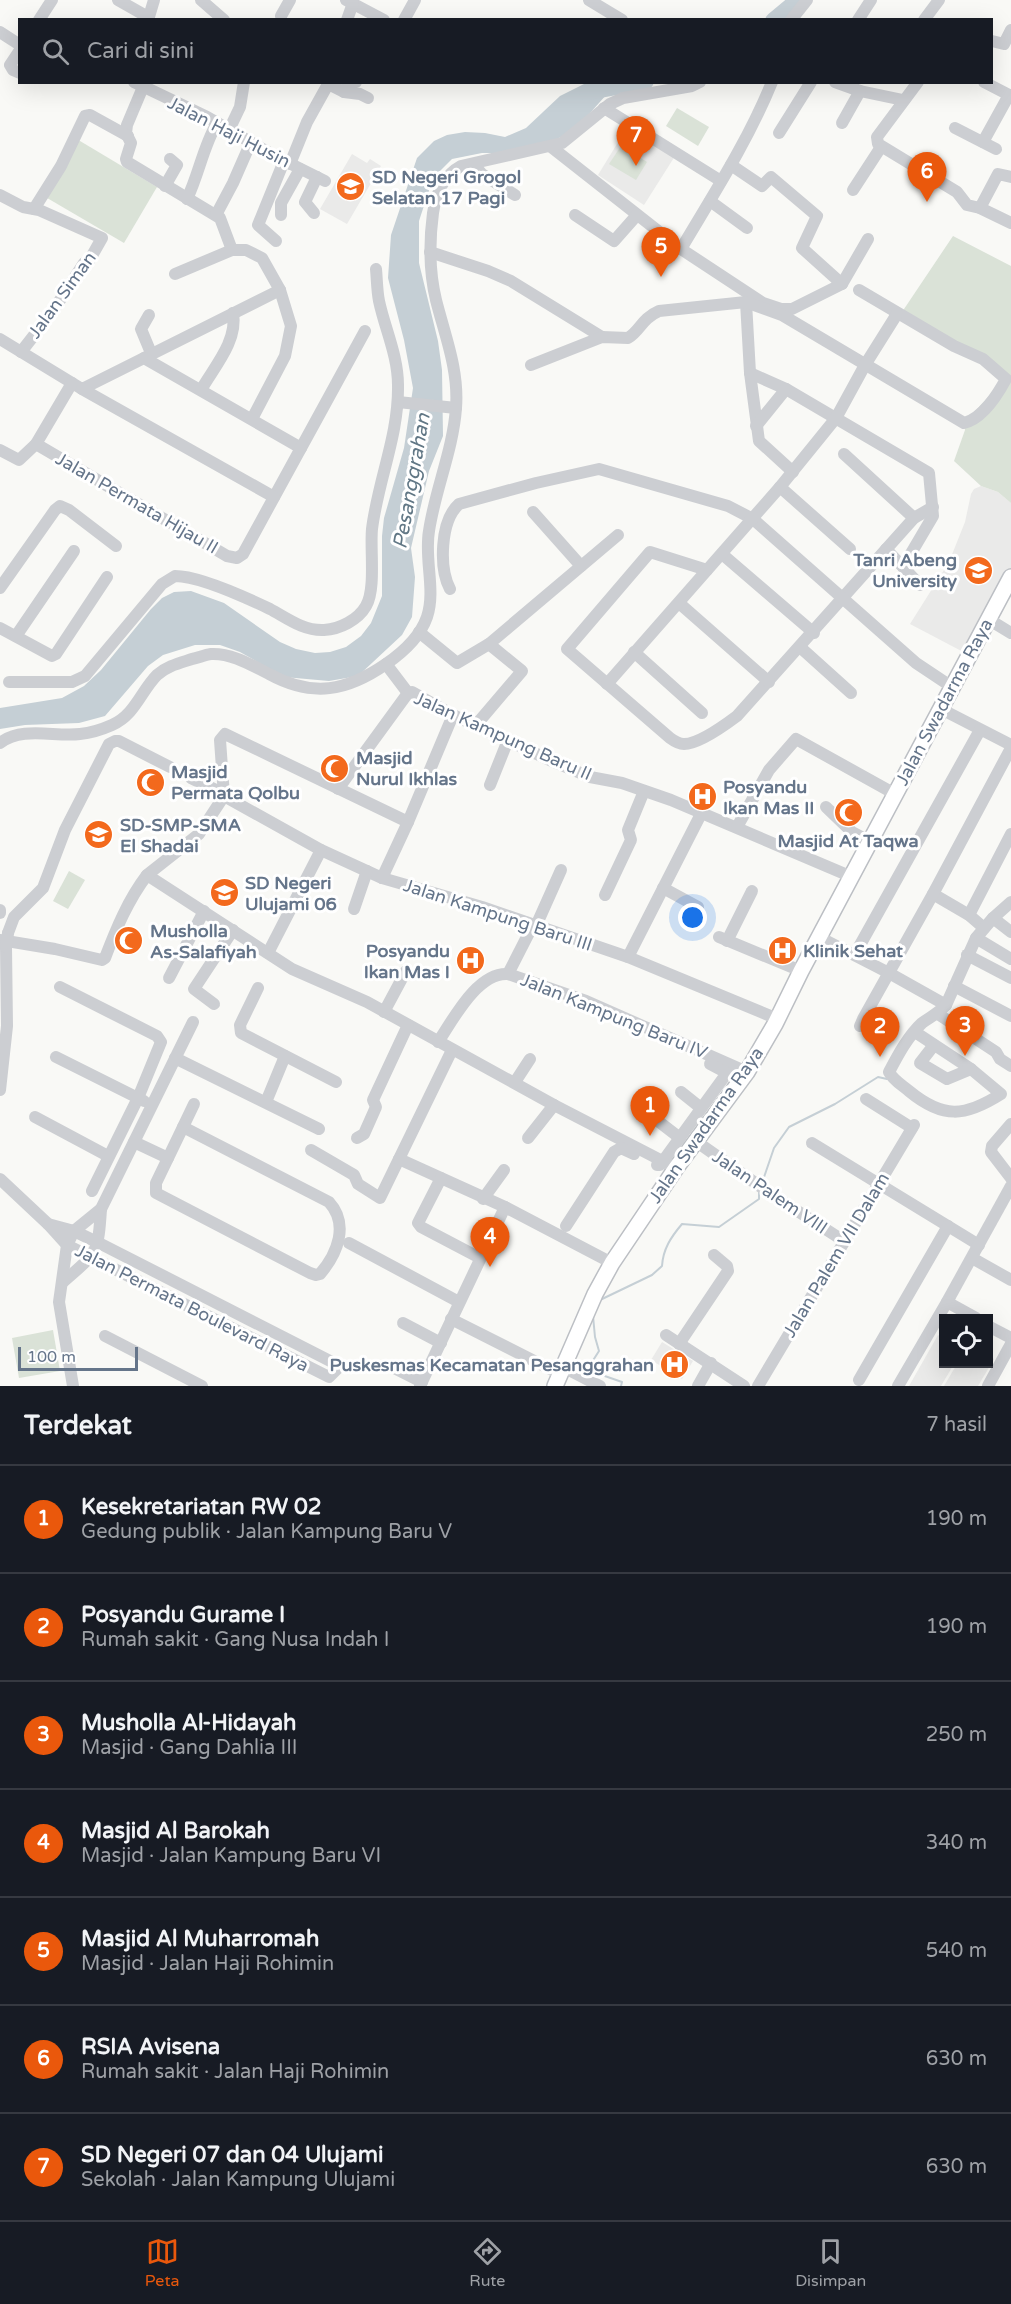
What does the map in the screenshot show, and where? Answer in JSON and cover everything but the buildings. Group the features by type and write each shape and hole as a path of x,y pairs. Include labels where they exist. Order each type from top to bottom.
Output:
{"main road":[{"name":"Jalan Swadarma Raya","path":"560,1376 595,1294 669,1165 697,1142 747,1072 778,1019 801,971 987,619 1011,578"}],"street":[{"path":"40,18 52,0"},
{"path":"118,0 150,18 154,0"},
{"path":"201,0 207,14"},
{"path":"281,16 290,0"},
{"path":"405,18 415,0"},
{"path":"589,0 619,18"},
{"path":"793,18 807,0"},
{"path":"865,17 871,0"},
{"path":"926,18 939,0"},
{"path":"347,18 350,2 380,18"},
{"path":"993,41 1004,44 1011,30"},
{"path":"0,32 18,44"},
{"path":"18,53 10,65 18,72"},
{"path":"229,130 240,107 244,84"},
{"path":"281,214 281,203 292,164 307,122 330,84 344,92 360,94 368,98"},
{"path":"344,92 351,84"},
{"path":"0,743 13,735 80,734 115,723 134,708 150,684 167,668 209,654 236,658 284,682 317,689 342,687 362,680 407,646 426,618 429,606 427,547 429,531 454,408 452,359 436,300 430,252 434,208 441,186 453,171 461,166 562,143 604,108 623,98 696,84"},
{"path":"681,249 731,165 771,84"},
{"path":"779,133 810,84"},
{"path":"841,84 860,91 876,89 903,100"},
{"path":"916,84 877,137 877,142 881,147 959,193 967,205 980,208 1011,223"},
{"path":"983,142 1010,95 988,84"},
{"path":"147,86 127,125 128,136 132,143 127,162 222,220 224,232 232,250"},
{"name":"Jalan Haji Husin","path":"147,86 321,179 305,202 314,213"},
{"path":"843,123 860,91"},
{"path":"604,108 721,181"},
{"path":"0,195 23,207 34,209 87,115 95,117 128,136"},
{"path":"187,199 203,150 218,123"},
{"path":"955,128 996,149"},
{"path":"216,215 251,142"},
{"path":"550,146 743,298 787,312 865,365 964,423 978,415 1000,391 1006,379 983,359 954,346 859,290"},
{"path":"853,190 881,147"},
{"path":"164,185 177,165 170,159"},
{"path":"276,241 258,225 292,164"},
{"path":"473,164 482,174 515,195"},
{"path":"731,165 762,186 771,177 817,216 802,248 842,284"},
{"path":"980,208 998,174 1010,174"},
{"path":"710,201 747,228"},
{"name":"Jalan Siman","path":"21,352 84,263 89,261 102,238 34,209"},
{"path":"575,215 614,241 637,215"},
{"path":"787,312 842,284 868,239"},
{"path":"175,274 232,250 255,253 262,258 280,290 291,326 286,350 252,419"},
{"path":"430,252 511,281 602,336 628,339 646,318 659,311 743,298"},
{"path":"9,682 72,682 85,676 162,584 175,576 205,583 271,610 303,627 315,630 337,627 356,618 369,599 376,506 400,402 398,375 379,301 376,269"},
{"path":"77,386 148,356 280,290"},
{"path":"743,298 759,441 793,472"},
{"path":"201,390 232,336 233,313"},
{"path":"607,684 753,519 836,418 897,314"},
{"path":"148,315 141,327 148,356 201,390 301,448"},
{"name":"Jalan Permata Hijau II","path":"77,386 36,444 234,559 243,554 365,331"},
{"path":"531,365 602,336"},
{"path":"0,339 77,386 274,497"},
{"path":"750,373 786,389 926,469 930,475 933,507 931,522 903,567"},
{"path":"756,426 786,389"},
{"path":"400,402 454,408"},
{"path":"0,450 19,460 36,444"},
{"path":"844,454 914,518"},
{"path":"450,589 444,578 442,562 447,523 459,504 547,480 599,470 728,506 753,519 916,663 953,685"},
{"path":"780,487 850,549"},
{"path":"0,588 60,506 69,510 116,546"},
{"path":"707,570 650,552 567,649 670,738 684,744 722,727 737,716 801,648 914,518 933,507"},
{"path":"533,512 581,566"},
{"path":"418,632 456,663 489,644 618,535"},
{"path":"886,549 920,585"},
{"path":"16,636 74,550"},
{"path":"722,554 814,633"},
{"path":"0,628 52,656 56,654 107,577"},
{"path":"679,603 769,682"},
{"path":"987,619 1011,633"},
{"path":"476,725 522,671 489,644"},
{"path":"801,648 851,693"},
{"path":"634,652 702,713"},
{"path":"386,664 408,693"},
{"name":"Jalan Kampung Baru II","path":"338,789 408,693 412,692 453,715 590,777 622,783 702,812 852,877"},
{"path":"860,1026 933,894 1011,745 940,709"},
{"path":"382,878 453,715"},
{"path":"855,954 980,730"},
{"path":"5,940 102,960 105,958 122,916 147,875 199,834 224,795 220,740 225,734 408,822"},
{"path":"737,827 769,770 796,739 896,794"},
{"path":"490,785 508,740"},
{"path":"0,1090 8,1026 5,940 14,917 44,886 65,830 109,744 118,741 170,766"},
{"name":"Jalan Kampung Baru III","path":"191,778 321,850 382,878 482,907 628,957 778,1019"},
{"path":"605,895 631,840 628,830 644,791"},
{"path":"826,807 852,832 871,842"},
{"path":"628,957 702,812"},
{"path":"969,915 1011,834"},
{"path":"268,953 321,850"},
{"path":"508,974 535,926 561,870"},
{"path":"354,909 367,871"},
{"path":"147,875 292,969 356,997 554,1106 669,1165"},
{"path":"663,888 698,907"},
{"path":"752,891 723,939 801,971"},
{"path":"933,894 969,915 980,933 1011,959"},
{"path":"915,1032 971,1069 1001,1094 988,1103 965,1112 945,1111 920,1100 889,1072 901,1050 915,1032 922,1023 942,1009 980,933 1011,902"},
{"path":"169,978 204,911"},
{"path":"993,918 1011,932"},
{"path":"214,1004 194,989 233,930"},
{"path":"819,937 889,973 942,1009 1011,1066"},
{"path":"967,955 1011,978"},
{"path":"384,1012 406,971"},
{"name":"Jalan Kampung Baru IV","path":"438,1042 467,999 483,983 500,974 508,974 586,1001 747,1072"},
{"path":"954,986 1011,1016"},
{"path":"60,987 160,1038 160,1046 138,1098 92,1191"},
{"path":"258,988 240,1024 241,1033 336,1082"},
{"path":"63,1282 92,1257 99,1243 101,1209 193,1022"},
{"path":"357,1138 364,1134 376,1107 373,1101 408,1025"},
{"path":"934,1045 920,1063 947,1079 971,1069"},
{"path":"311,1150 354,1175 358,1184 379,1198 452,1050"},
{"path":"266,1102 285,1056"},
{"path":"56,1057 153,1105"},
{"path":"176,1058 319,1129"},
{"path":"514,1082 530,1059"},
{"path":"669,1165 680,1138 727,1072 705,1061"},
{"path":"681,1092 701,1108"},
{"name":"Jalan Palem VII Dalam","path":"758,1386 913,1126 866,1099"},
{"path":"183,1127 329,1202 339,1216 341,1231 340,1239 324,1270 316,1275 310,1273 160,1196 155,1188 168,1158 194,1104"},
{"path":"528,1138 554,1106"},
{"path":"35,1117 108,1156"},
{"path":"654,1118 680,1138"},
{"path":"1011,1124 992,1146 991,1152 1011,1178"},
{"path":"134,1142 168,1158"},
{"name":"Jalan Palem VIII","path":"697,1142 770,1194 844,1241"},
{"path":"812,1143 979,1245"},
{"path":"567,1226 617,1149 624,1149 660,1166 669,1165"},
{"path":"399,1159 505,1208 612,1263"},
{"path":"483,1199 504,1170"},
{"path":"441,1178 418,1223 421,1227 480,1258"},
{"name":"Jalan Permata Boulevard Raya","path":"0,1179 67,1245 329,1377 337,1369 336,1364 99,1243 74,1231 48,1224"},
{"path":"898,1386 1011,1186"},
{"path":"392,1367 421,1384 505,1208"},
{"path":"73,1386 59,1308 67,1245 74,1231 101,1209"},
{"path":"859,1380 948,1226"},
{"path":"349,1243 459,1302"},
{"path":"679,1344 728,1271 729,1268 714,1255"},
{"path":"972,1258 1011,1280"},
{"path":"947,1302 969,1314"},
{"path":"451,1319 560,1376 600,1386"},
{"path":"403,1323 441,1343"},
{"path":"993,1329 1011,1338"},
{"path":"666,1335 744,1386"},
{"path":"105,1336 202,1386"},
{"path":"988,1386 1011,1344"},
{"path":"698,1386 711,1363"}],"shaded area":[{"path":"677,108 709,127 698,146 666,126"},
{"path":"628,126 675,156 644,205 598,175"},
{"path":"75,138 157,187 124,243 42,195"},
{"path":"621,146 647,162 636,180 609,164"},
{"name":"SD Negeri Grogol Selatan 17 Pagi","path":"352,154 367,163 370,159 381,166 347,224 320,209"},
{"path":"953,236 1011,266 1011,503 998,492 981,486 954,461 965,430 964,423 1006,378 900,315"},
{"name":"Tanri Abeng University","path":"981,486 998,492 1011,503 1011,577 969,655 910,624 949,562 965,522 971,494 974,489"},
{"path":"69,871 85,880 68,909 53,901"},
{"path":"53,1330 60,1371 19,1378 12,1338"},
{"path":"938,1335 939,1368 952,1368 941,1386 909,1386"},
{"name":"Puskesmas Kecamatan Pesanggrahan","path":"662,1342 693,1361 682,1379 651,1360"},
{"path":"955,1368 989,1368 978,1386 944,1386"}],"water":[{"path":"584,84 603,84 607,94 574,131 550,142 504,153 482,153 452,159 433,178 419,221 419,263 438,341 442,370 443,436 429,471 411,548 415,577 412,617 402,635 358,676 329,681 284,677 240,652 220,645 195,645 163,655 148,666 105,716 79,723 25,725 0,729 0,708 62,698 84,686 101,670 151,609 162,598 174,592 191,591 224,603 280,642 296,649 315,653 330,652 346,647 361,636 371,623 382,596 384,518 404,448 413,388 404,340 388,278 391,235 417,158 434,141 447,135 465,132 505,137 526,128 560,96"}],"waterway":[{"name":"Pesanggrahan","path":"775,18 797,0"},
{"name":"Pesanggrahan","path":"587,93 635,84"},
{"path":"762,1183 774,1148 789,1127 835,1104 878,1077 887,1079"},
{"path":"600,1300 652,1275 662,1266 668,1244 682,1224 719,1227 759,1199 759,1191"},
{"path":"593,1316 599,1351 592,1362 599,1374 622,1382 621,1386"}],"place":[{"name":"SD Negeri 07 dan 04 Ulujami","path":"636,166"},
{"name":"SD Negeri Grogol Selatan 17 Pagi","path":"351,187"},
{"name":"RSIA Avisena","path":"927,202"},
{"name":"Masjid Al Muharromah","path":"661,277"},
{"name":"Tanri Abeng University","path":"978,570"},
{"name":"Masjid Nurul Ikhlas","path":"335,768"},
{"name":"Masjid Permata Qolbu","path":"150,782"},
{"name":"Posyandu Ikan Mas II","path":"702,797"},
{"name":"Masjid At Taqwa","path":"848,812"},
{"name":"SD-SMP-SMA El Shadai","path":"99,835"},
{"name":"SD Negeri Ulujami 06","path":"224,893"},
{"name":"Musholla As-Salafiyah","path":"129,941"},
{"name":"Klinik Sehat","path":"782,951"},
{"name":"Posyandu Ikan Mas I","path":"471,961"},
{"name":"Musholla Al-Hidayah","path":"965,1056"},
{"name":"Posyandu Gurame I","path":"880,1057"},
{"name":"Kesekretariatan RW 02","path":"650,1136"},
{"name":"Masjid Al Barokah","path":"490,1267"},
{"name":"Puskesmas Kecamatan Pesanggrahan","path":"675,1365"}]}
